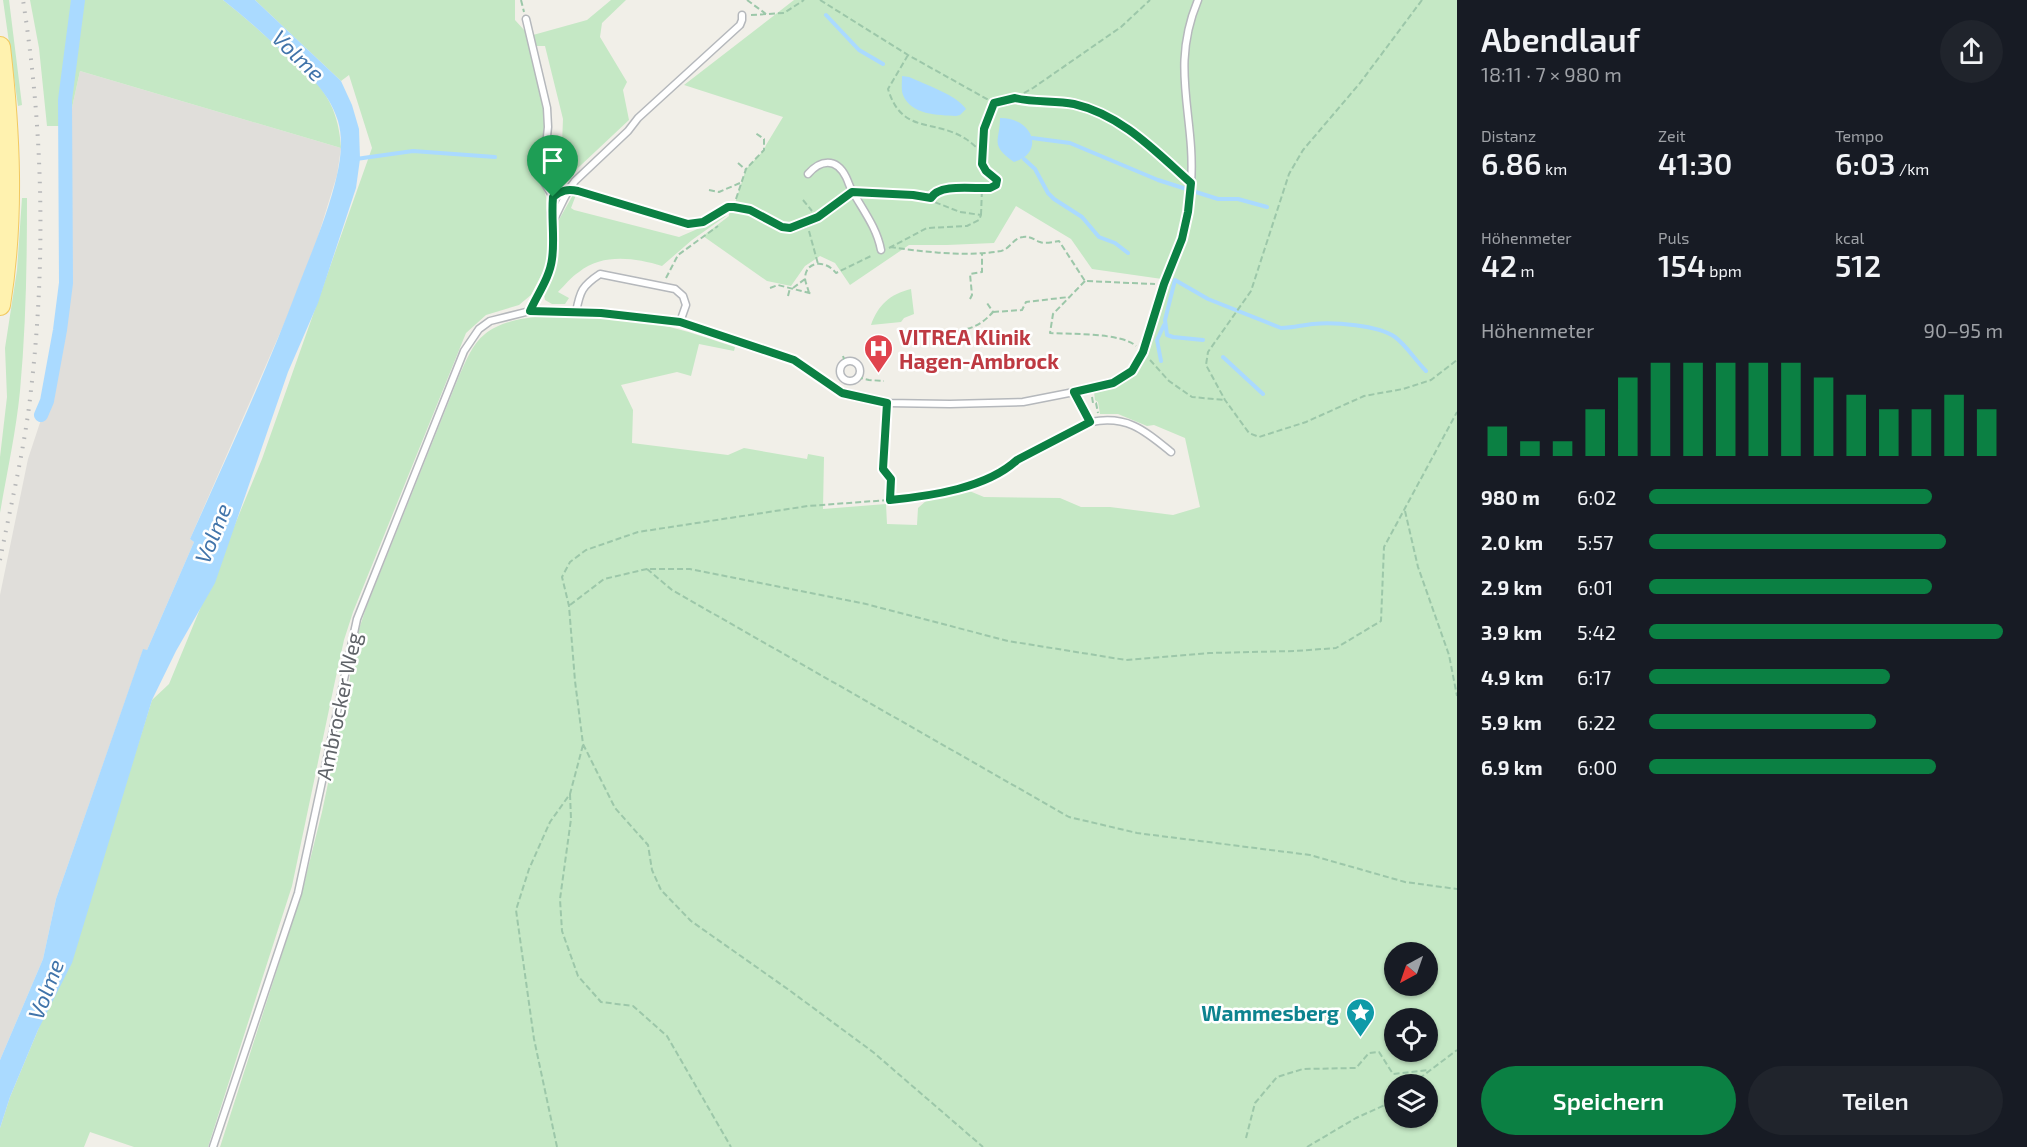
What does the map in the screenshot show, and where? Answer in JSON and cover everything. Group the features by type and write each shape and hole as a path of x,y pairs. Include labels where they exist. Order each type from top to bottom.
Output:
{"main road":[{"path":"0,47 8,126 9,183 6,258 0,305"}],"lane":[{"path":"1143,352 1164,284 1182,239 1188,212 1191,158 1184,87 1184,50 1190,21 1198,0"},
{"path":"553,197 568,189 628,131 638,118 740,25 742,15"},
{"path":"526,19 547,108 548,127 543,173 545,184 553,197 551,223 553,258 530,311"},
{"path":"808,174 818,164 836,165 845,175 852,192 879,237 881,250"},
{"path":"568,189 688,224 703,222 731,207 750,210 782,227 790,228 818,217 852,192"},
{"path":"551,223 565,200 568,189"},
{"path":"576,312 579,292 600,274 675,289 683,296 686,305 680,322"},
{"name":"Ambrocker Weg","path":"213,1147 298,893 357,619 464,351 479,329 490,321 530,311 576,312 680,322 794,360 842,393 887,403 1023,402 1074,392 1113,383 1132,371 1143,352"},
{"path":"844,359 857,364 859,368 857,377 850,380 842,377 840,369 844,359"},
{"path":"832,387 842,377"},
{"path":"1074,392 1090,422"},
{"path":"923,497 979,482 1007,469 1017,460 1090,422 1107,418 1122,420 1145,431 1171,452"}],"path":[{"path":"747,0 766,14"},
{"path":"742,15 784,13 804,0"},
{"path":"820,0 908,55 994,103 1015,98 1121,27 1150,0"},
{"path":"1422,0 1360,83 1303,150 1289,174 1251,291 1208,352 1206,365 1225,400 1249,433 1259,437 1306,422 1364,396 1431,381 1457,360"},
{"path":"908,55 888,89 892,105 902,116 965,138 984,154"},
{"path":"1015,98 1030,102 1073,104 1104,114 1132,131 1191,183"},
{"path":"931,198 942,188 982,189 996,185 997,180 986,171 982,164 984,129 994,103"},
{"path":"663,285 678,255 729,216 746,169 760,156 766,145 764,139 754,132"},
{"path":"738,164 746,169"},
{"path":"709,190 719,192 741,183"},
{"path":"982,189 981,215 976,223 967,226 927,228 890,247 926,252 982,253 1004,251 1015,240 1025,236 1041,243 1059,241 1085,281"},
{"path":"852,192 931,198 932,201 960,212 981,215"},
{"path":"803,200 818,217"},
{"path":"807,223 818,264"},
{"path":"770,288 778,285 811,293 805,279 813,265 829,265 836,273 862,262 881,250"},
{"path":"970,299 972,296 970,274 982,272 982,253"},
{"path":"788,296 791,288 805,279"},
{"path":"1164,284 1085,281 1053,314 1050,333 1096,335 1130,340 1169,381 1192,398 1225,400"},
{"path":"958,331 974,328 983,323 993,312 1022,310 1026,302 1070,297"},
{"path":"987,303 993,312"},
{"path":"857,377 885,381"},
{"path":"1092,393 1098,414"},
{"path":"887,403 883,469 891,479 890,500"},
{"path":"569,606 604,579 647,569 690,569 866,604 1008,641 1126,660 1209,653 1336,648 1381,621 1384,547 1457,412"},
{"path":"923,497 808,506 638,532 586,550 570,562 562,577 569,606 583,744 615,808 648,845 652,870 661,890 684,913 734,953 873,1052 983,1147"},
{"path":"1404,510 1418,567 1449,655 1457,696"},
{"path":"647,569 672,590 1069,817 1137,834 1310,855 1405,882 1457,889"},
{"path":"583,744 570,795 571,819 560,899 562,931 578,976 601,1002 633,1006 667,1036 731,1147"},
{"path":"558,1147 534,1039 516,910 550,822 570,795"},
{"path":"1425,1074 1457,1050"},
{"path":"1246,1138 1255,1103 1277,1077 1303,1069 1356,1068 1369,1053 1379,1052 1393,1074 1430,1070"},
{"path":"1307,1147 1356,1118 1384,1106"}],"shaded area":[{"path":"80,71 341,148 337,175 317,240 287,317 190,539 194,542 147,650 143,650 56,899 43,959 0,1060 0,595 28,459 55,377 70,302 72,188 68,126"}],"green space":[{"path":"3,0 9,0 22,105 18,106"},
{"path":"30,0 223,0 303,69 321,88 335,114 341,148 80,71 68,126 47,126 39,48"},
{"path":"255,0 515,0 515,20 525,31 544,107 545,132 539,172 546,197 548,252 545,268 531,295 519,305 486,315 466,333 353,612 344,640 292,886 208,1147 134,1147 90,1132 84,1147 0,1147 0,1128 10,1097 38,1030 128,776 152,700 169,684 262,459 372,148 349,75 341,81"},
{"path":"611,0 626,0 602,23 600,37 627,82 623,90 629,120 564,181 549,175 547,164 555,165 562,143 563,119 545,46 535,46 533,35 587,20"},
{"path":"794,0 1457,0 1457,1147 220,1147 302,892 322,812 356,638 459,376 473,348 485,334 501,325 521,319 544,316 595,317 670,327 735,347 734,351 699,344 691,376 677,372 621,385 633,410 632,443 728,455 744,448 807,459 808,454 824,457 823,509 886,504 887,524 917,525 918,508 927,500 967,490 984,497 1060,498 1081,507 1110,507 1173,515 1200,507 1185,438 1118,414 1100,414 1098,402 1095,400 1094,392 1134,373 1151,337 1169,280 1092,269 1071,239 1016,206 994,243 909,245 850,285 835,263 820,256 805,266 791,286 767,281 703,236 729,216 728,207 734,206 746,169 764,150 783,117 684,85"},
{"path":"573,195 576,195 571,208 574,210 679,237 709,224 723,213 726,216 692,240 662,266 619,259 588,266 573,276 558,292 569,298 565,304 552,304 545,300 544,295 558,257 557,223"},
{"path":"22,198 27,198 26,294 22,367 16,422 0,513 0,457 7,397 5,348 17,270"},
{"path":"911,289 914,314 904,318 901,322 871,325 877,312 886,301"}],"water":[{"name":"Volme","path":"223,0 255,0 341,81 352,105 359,129 360,159 356,188 318,303 288,372 215,583 176,651 152,700 72,963 38,1030 10,1097 0,1128 0,1060 43,959 56,899 143,649 147,650 194,542 190,539 273,351 329,204 338,168 341,134 338,121 327,98 303,70"},
{"path":"902,76 948,95 966,109 956,116 926,113 912,107 903,95"},
{"path":"1000,118 1012,120 1028,130 1032,144 1024,158 1014,162 1001,151 998,142"}],"waterway":[{"path":"41,415 47,401 66,283 65,100 78,0"},
{"path":"826,15 859,50 883,64"},
{"path":"1032,138 1070,143 1158,180 1218,199 1238,199 1267,207"},
{"path":"356,159 413,151 495,157"},
{"path":"1024,159 1035,169 1048,193 1054,199 1082,217 1099,237 1115,243 1128,253"},
{"path":"1203,340 1167,335 1165,320 1175,280 1208,299 1281,328 1313,324 1356,325 1387,333 1403,344 1426,371"},
{"path":"1161,361 1157,340 1164,325"},
{"path":"1223,357 1263,394"}],"railway":[{"path":"0,560 28,411 39,292 38,146 30,48 23,0"}],"place":[{"name":"VITREA Klinik Hagen-Ambrock","path":"878,374"},
{"name":"Wammesberg","path":"1360,1038"}],"route":[{"path":"1015,98 1030,102 1073,104 1104,114 1132,131 1191,183 1182,239 1164,284 1143,352 1132,371 1113,383 1074,392 1090,422 1017,460 1007,469 979,482 923,497 890,500 891,479 883,469 887,403 842,393 794,360 680,322 601,313 530,311 553,258 551,213 553,197 568,189 578,191 688,224 703,222 728,207 734,207 750,210 775,224 790,228 807,223 827,212 852,192 931,198 942,188 990,188 996,185 997,180 986,171 982,164 984,129 994,103 1015,98"}]}
